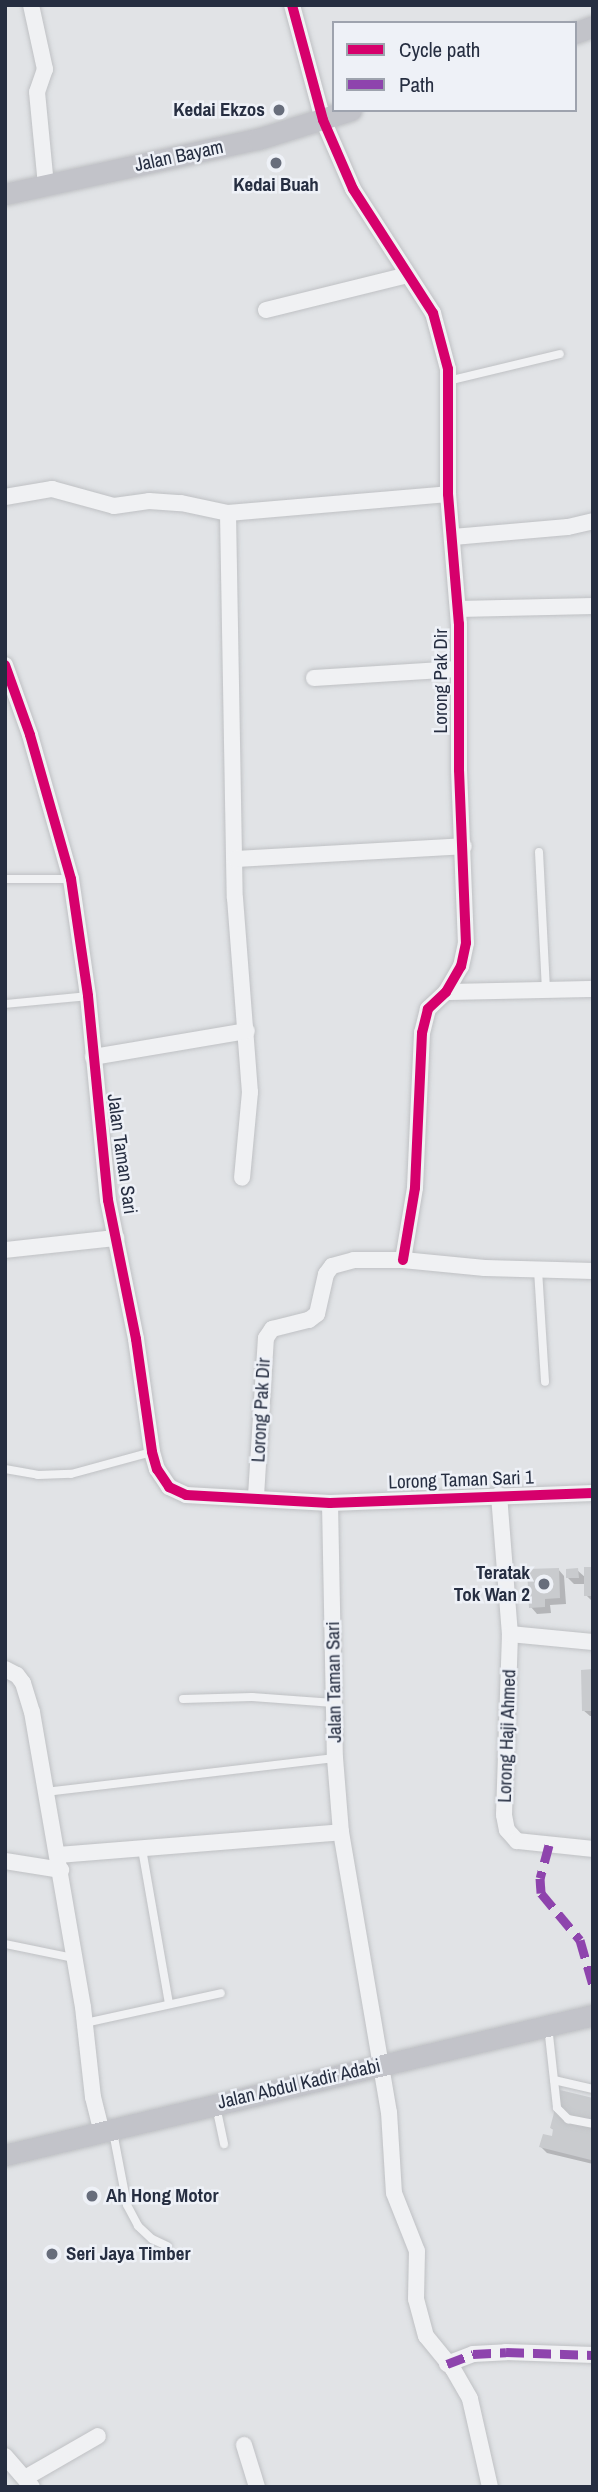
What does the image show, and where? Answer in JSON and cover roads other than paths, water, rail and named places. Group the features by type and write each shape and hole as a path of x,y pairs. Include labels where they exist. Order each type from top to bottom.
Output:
{"main road":[{"name":"Jalan Bayam","path":"5,194 258,139 345,112"},
{"name":"Jalan Abdul Kadir Adabi","path":"5,2155 593,2015"}],"street":[{"path":"31,5 46,69 37,92 46,186"},
{"name":"Lorong Pak Dir","path":"292,5 323,120 353,189 433,313 442,338 448,381 449,494 458,609 459,770 466,943 461,966 446,992 428,1009 422,1033 415,1188 403,1260"},
{"path":"266,310 407,275"},
{"path":"5,497 52,489 114,506 149,502 181,503 228,513 449,494"},
{"path":"228,513 238,969 247,1031 250,1092 242,1178"},
{"path":"453,537 568,527 593,521"},
{"path":"458,609 593,606"},
{"name":"Jalan Taman Sari","path":"5,666 30,735 71,879 88,996 108,1200 157,1469 169,1487 186,1495 256,1496 330,1503 335,1758 341,1832 389,2112 394,2193 418,2251 416,2299 426,2336 470,2399 490,2487"},
{"path":"314,678 458,669"},
{"path":"234,859 464,846"},
{"path":"446,992 593,989"},
{"path":"93,1056 247,1031"},
{"path":"5,1250 117,1238"},
{"name":"Lorong Pak Dir","path":"256,1496 266,1338 272,1329 282,1324 309,1320 317,1314 326,1274 332,1266 354,1261 403,1260 593,1272"},
{"name":"Lorong Taman Sari 1","path":"330,1503 593,1493"},
{"name":"Lorong Haji Ahmed","path":"499,1495 510,1634 505,1815 507,1830 517,1841 593,1849"},
{"path":"510,1634 593,1642"},
{"path":"5,1669 17,1675 27,1691 59,1863 85,2023 93,2096 107,2131"},
{"path":"5,1861 59,1863 142,1849 341,1832"},
{"path":"447,2364 473,2354 506,2352 593,2356"},
{"path":"5,2456 28,2482 98,2436"},
{"path":"244,2445 257,2487"}],"lane":[{"path":"448,381 560,354"},
{"path":"539,852 546,990"},
{"path":"5,879 71,879"},
{"path":"5,1004 88,996"},
{"path":"538,1270 545,1382"},
{"path":"5,1469 38,1475 71,1474 152,1452"},
{"path":"183,1699 253,1697 334,1703"},
{"path":"45,1792 335,1758"},
{"path":"142,1849 169,2004"},
{"path":"5,1944 73,1958"},
{"path":"85,2023 221,1993"},
{"path":"548,2026 560,2113 568,2119 593,2124"},
{"path":"554,2080 593,2089"},
{"path":"215,2104 224,2144"},
{"path":"107,2131 128,2205 138,2226 152,2239 167,2246"}],"place":[{"name":"Kedai Ekzos","path":"279,110"},
{"name":"Kedai Buah","path":"276,163"},
{"name":"Teratak Tok Wan 2","path":"544,1584"},
{"name":"Ah Hong Motor","path":"92,2196"},
{"name":"Seri Jaya Timber","path":"52,2254"}]}
